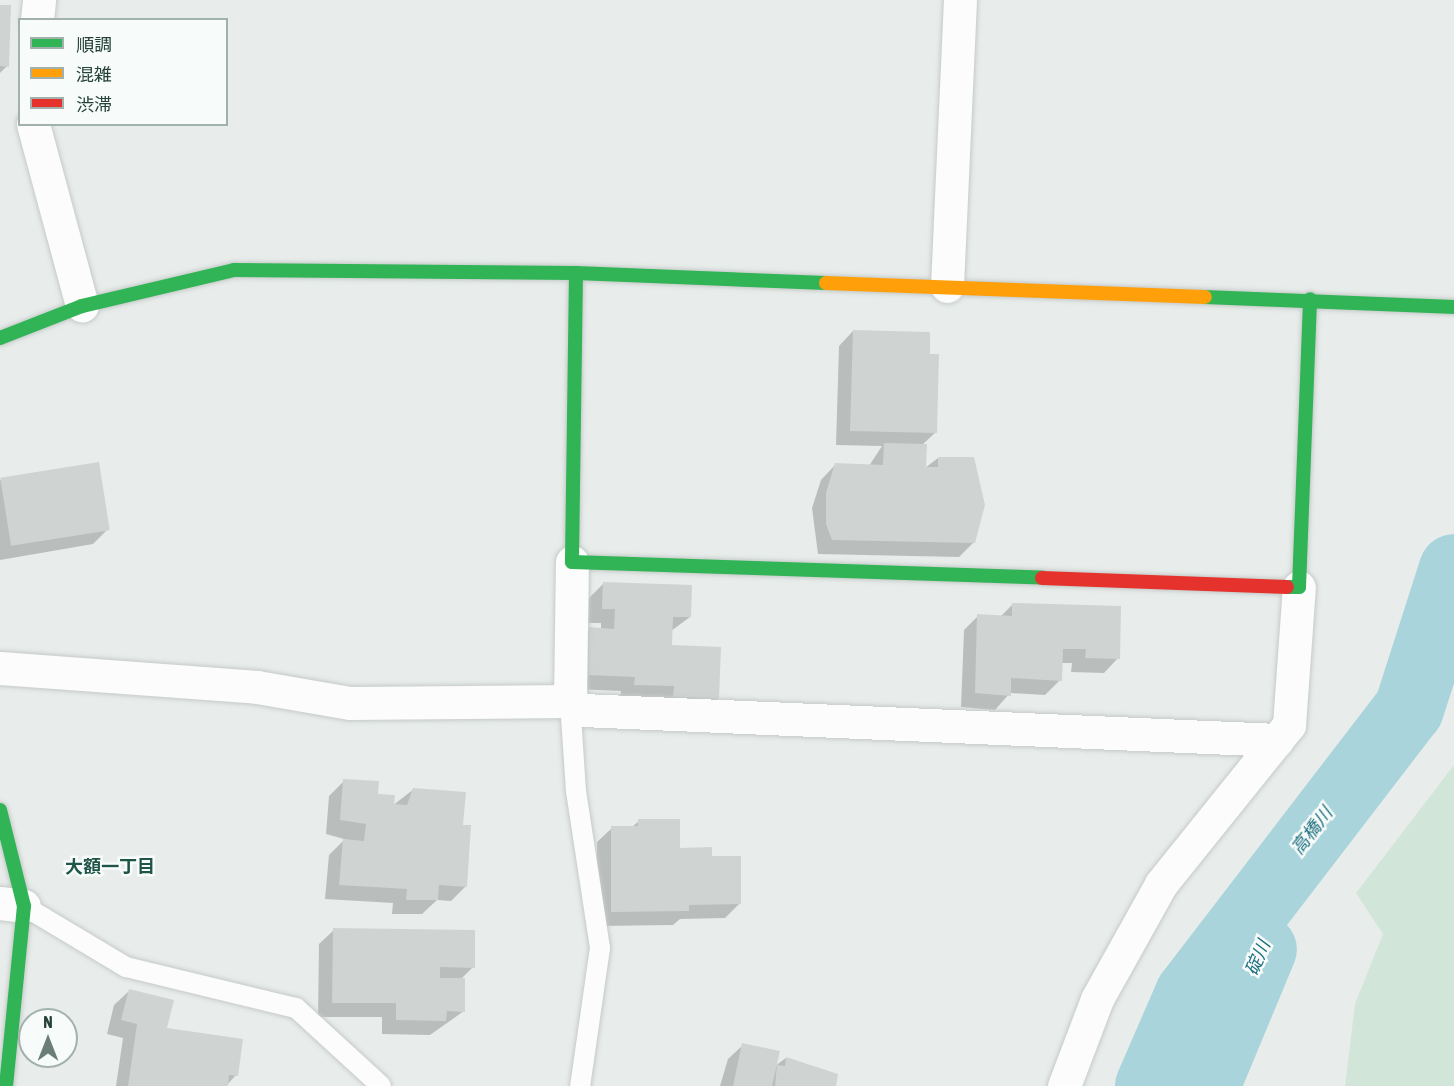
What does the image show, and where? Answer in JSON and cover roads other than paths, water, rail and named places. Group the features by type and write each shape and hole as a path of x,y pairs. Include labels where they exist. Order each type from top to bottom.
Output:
{"street":[{"path":"37,18 39,0"},
{"path":"946,286 960,0"},
{"path":"34,126 82,306"},
{"path":"0,338 82,306 234,270 576,273 1310,299 1454,307"},
{"path":"570,701 576,273"},
{"path":"1064,1086 1097,999 1161,884 1289,725 1299,587 1310,299"},
{"path":"572,562 1299,587"},
{"path":"0,668 257,687 350,703 570,701 582,710 1277,740"},
{"path":"0,810 12,905 6,1086"}],"lane":[{"path":"570,701 576,791 600,948 580,1086"},
{"path":"12,905 126,967 296,1008 381,1086"}],"waterway":[{"name":"高橋川","path":"1150,1086 1190,994 1409,709 1454,569"},
{"name":"碇川","path":"1205,1086 1262,949"}],"district":[{"name":"大額一丁目","path":"110,867"}]}
